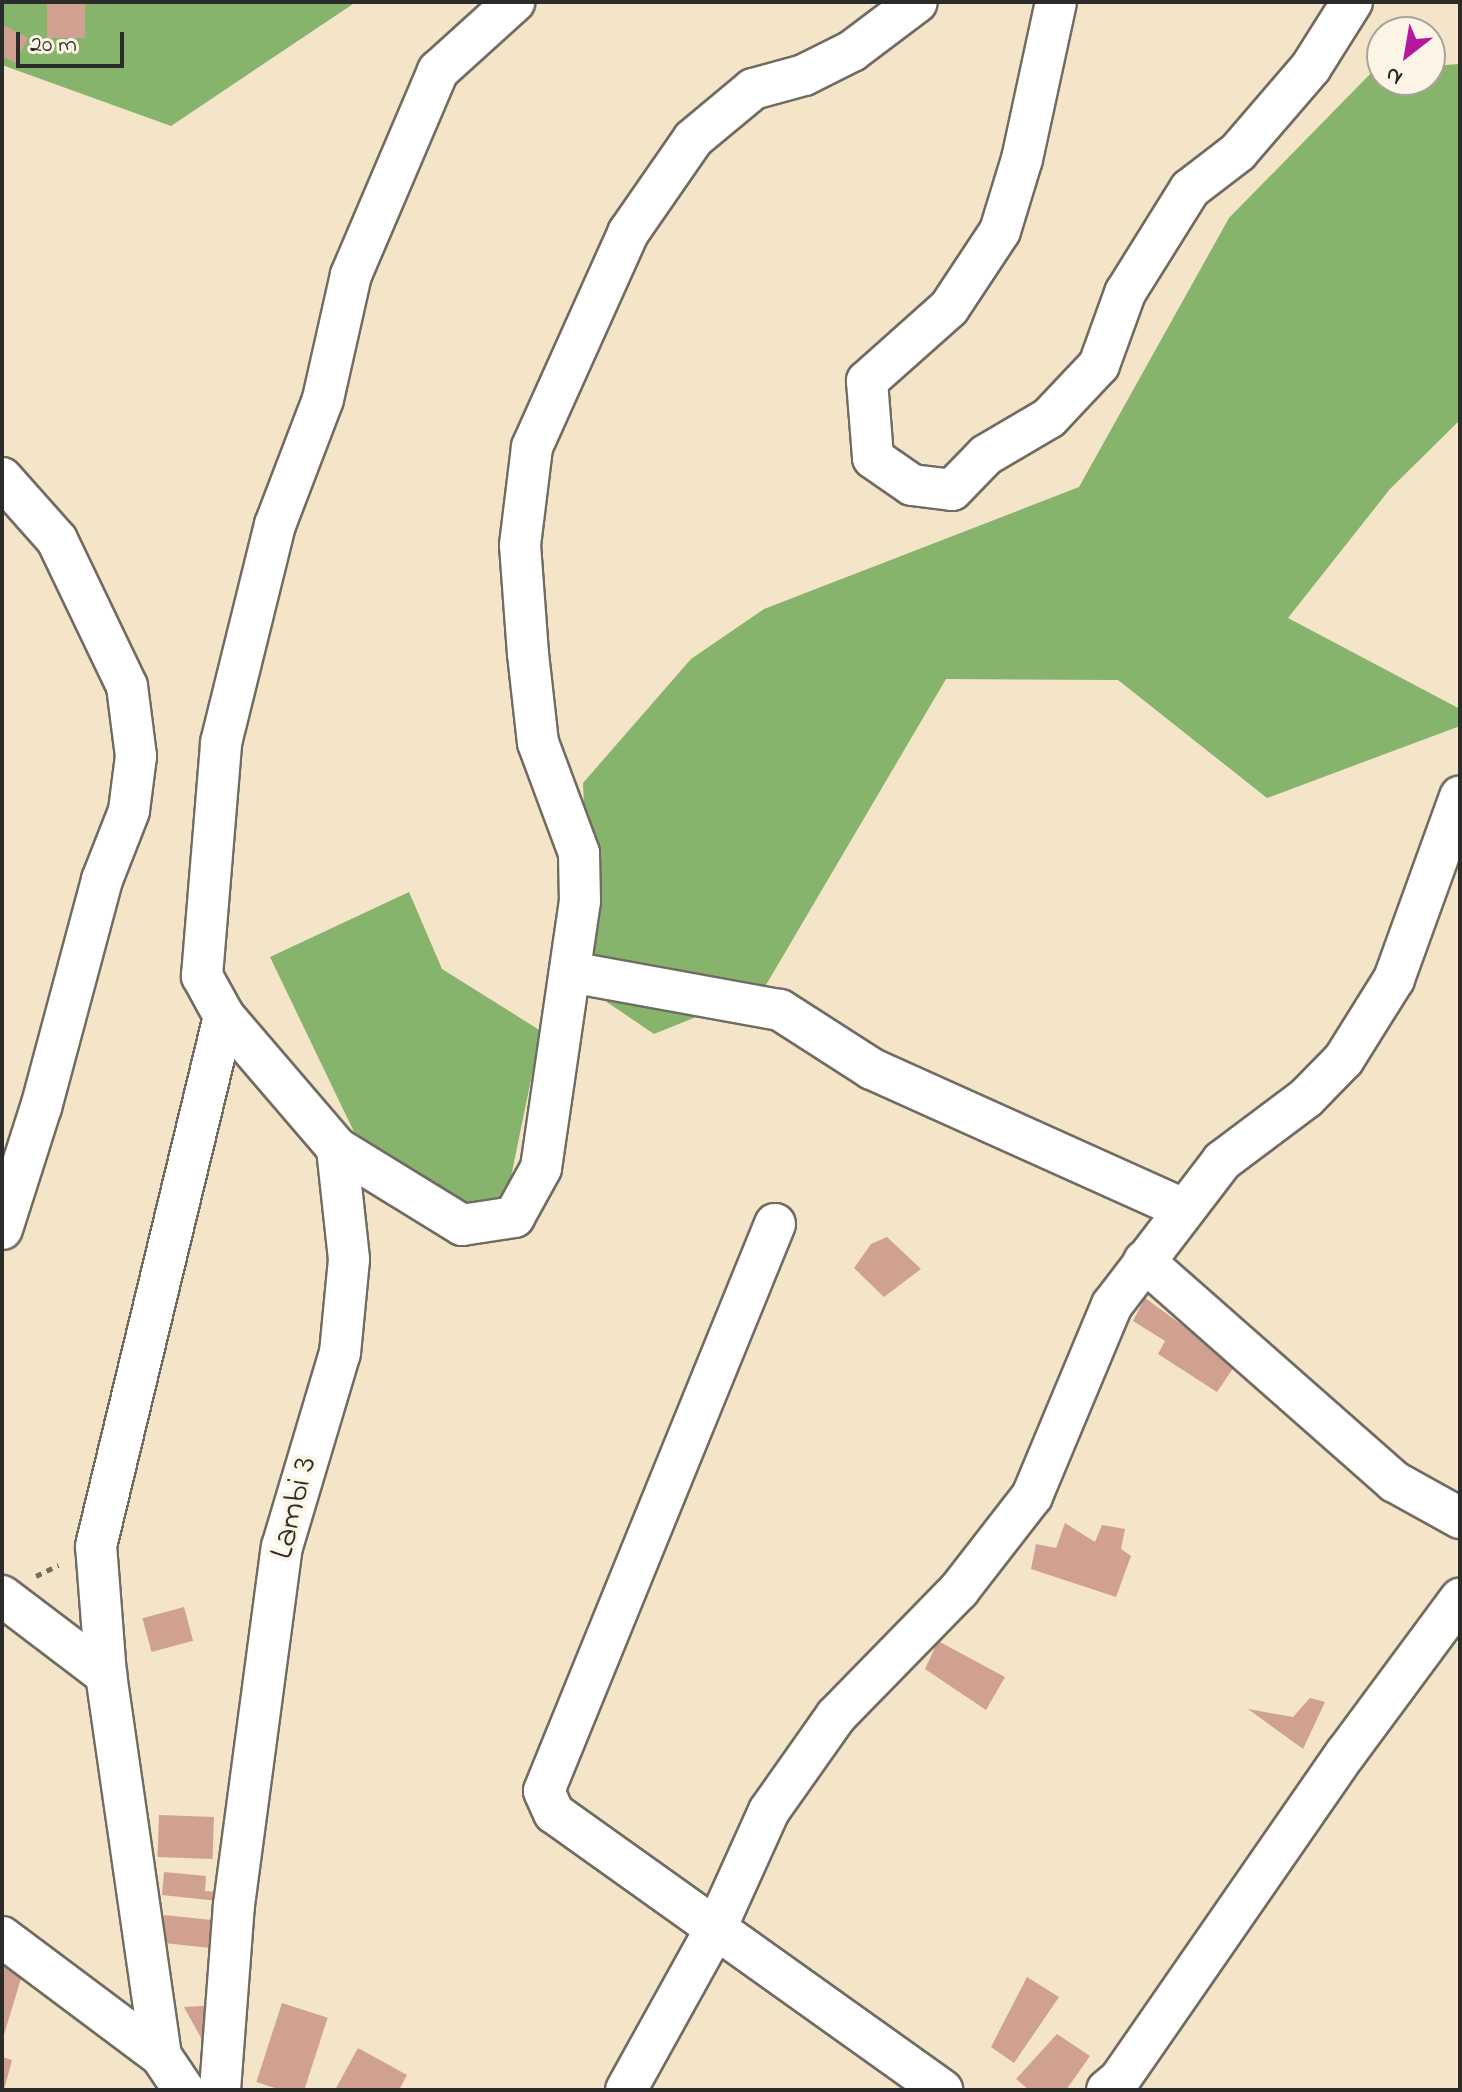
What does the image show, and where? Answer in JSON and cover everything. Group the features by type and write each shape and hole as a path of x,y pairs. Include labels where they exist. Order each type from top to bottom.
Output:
{"street":[{"path":"514,2 438,71 351,275 323,399 275,525 221,743 202,976 224,1016 337,1148 462,1225 514,1217 541,1168 580,902 579,853 538,743 520,545 532,447 628,233 693,139 753,89 804,75 852,51 917,2"},
{"path":"1056,2 1022,159 1000,231 949,308 867,381 873,458 912,485 952,490 986,455 1049,418 1099,365 1125,293 1190,189 1247,142 1311,67 1352,2"},
{"path":"2,478 57,540 127,686 136,756 129,811 102,880 41,1107 2,1229"},
{"path":"626,2090 717,1926 769,1811 836,1716 959,1590 1032,1496 1112,1305 1222,1161 1306,1098 1344,1059 1394,979 1460,797"},
{"path":"570,972 780,1010 872,1069 1184,1209"},
{"path":"161,2056 106,1675 96,1546 224,1016"},
{"name":"Lambi 3","path":"220,2090 234,1905 282,1547 340,1353 349,1259 337,1148"},
{"path":"775,1224 544,1791 554,1813 717,1926 899,2078 942,2090"},
{"path":"1144,1261 1395,1482 1460,1518"},
{"path":"15,1588 106,1675"},
{"path":"1107,2090 1120,2079 1346,1753 1460,1599"},
{"path":"2,1937 161,2056 184,2090"}],"path":[{"path":"15,1588 96,1546"}],"green space":[{"path":"2,2 356,2 171,126 2,65"},
{"path":"1460,64 1460,420 1390,489 1288,618 1460,709 1460,726 1267,798 1118,680 946,679 763,990 654,1034 592,992 583,783 691,659 764,609 1079,487 1229,218 1366,78 1366,96 1446,96 1446,65"},
{"path":"409,892 442,969 541,1031 504,1211 465,1213 367,1159 270,957"}],"building":[{"path":"47,2 85,2 85,38 47,38"},
{"path":"2,24 28,38 15,63 2,56"},
{"path":"887,1237 921,1269 884,1297 854,1268 871,1244"},
{"path":"1145,1298 1236,1364 1217,1392 1158,1354 1165,1341 1133,1321"},
{"path":"1065,1523 1095,1542 1102,1525 1125,1529 1121,1549 1131,1556 1116,1597 1031,1569 1036,1544 1056,1548"},
{"path":"184,1607 193,1641 152,1652 142,1618"},
{"path":"938,1641 1005,1677 986,1710 925,1669"},
{"path":"1310,1698 1325,1702 1303,1749 1248,1709 1293,1717"},
{"path":"159,1815 214,1817 213,1859 158,1857"},
{"path":"164,1872 206,1876 205,1891 228,1893 227,1902 162,1895"},
{"path":"164,1915 212,1920 209,1948 161,1943"},
{"path":"2,1955 26,1962 3,2038 2,2038"},
{"path":"1027,1977 1059,1997 1014,2063 991,2047"},
{"path":"282,2003 328,2018 304,2090 281,2090 256,2082"},
{"path":"219,2005 205,2045 184,2007"},
{"path":"1057,2034 1090,2056 1066,2090 1029,2090 1016,2079"},
{"path":"358,2048 407,2075 399,2090 335,2090"},
{"path":"2,2057 12,2060 4,2090 2,2090"}]}
